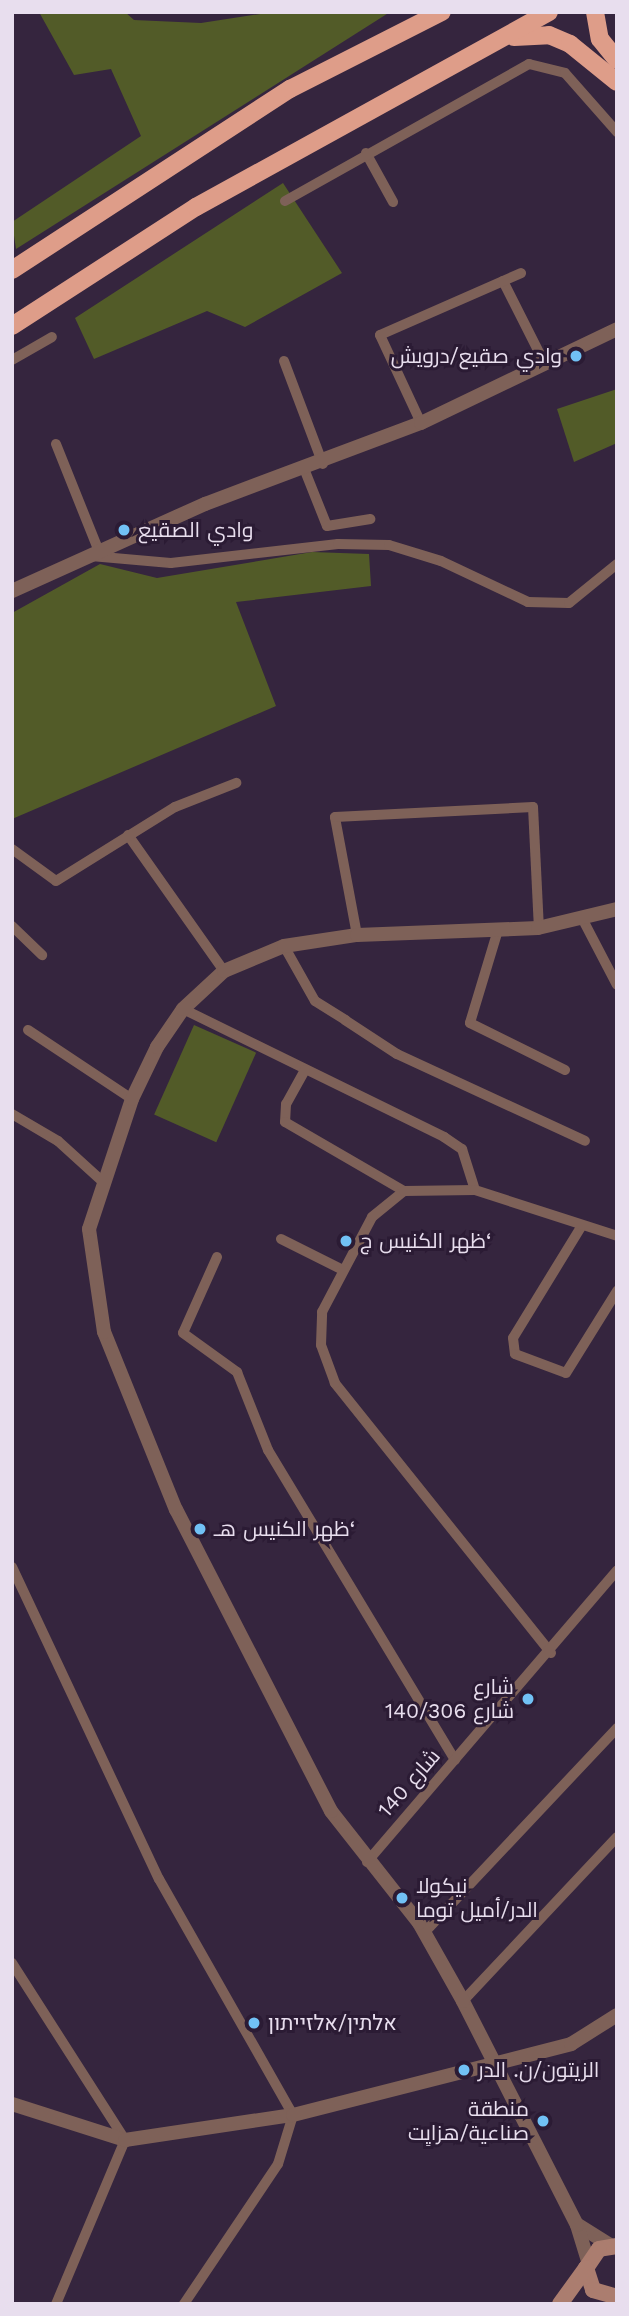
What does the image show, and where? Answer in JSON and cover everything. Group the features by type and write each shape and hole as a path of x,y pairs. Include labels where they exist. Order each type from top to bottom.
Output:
{"highway":[{"path":"12,270 290,89 442,12"},
{"path":"12,326 196,207 550,12"},
{"path":"595,12 600,39 617,60"},
{"path":"507,38 549,35 582,51 617,82"}],"main road":[{"path":"560,2304 587,2265 614,2246"},
{"path":"587,2265 588,2284 614,2298"},
{"path":"587,2304 614,2298"}],"street":[{"path":"285,201 366,153 529,64 565,73 584,88 617,132"},
{"path":"366,153 393,202"},
{"path":"421,423 380,335 521,273"},
{"path":"503,281 544,362"},
{"path":"12,590 98,549 323,464 421,423 617,329"},
{"path":"12,360 52,337"},
{"path":"284,361 323,464"},
{"path":"56,444 98,549"},
{"path":"305,471 327,526 370,519"},
{"path":"81,556 171,563 338,544 389,545 441,561 528,602 569,603 617,564"},
{"path":"12,849 56,881 175,807 236,783"},
{"path":"357,935 335,817 533,807 539,928"},
{"path":"128,835 224,971"},
{"path":"587,2265 577,2225 463,2001 424,1933 367,1862 325,1800 176,1510 139,1423 94,1293 89,1229 132,1099 183,1009 224,971 285,946 357,935 539,928 583,920 617,909"},
{"path":"583,920 617,985"},
{"path":"12,926 42,955"},
{"path":"498,930 470,1023 565,1070"},
{"path":"285,946 316,1001 397,1054 585,1141"},
{"path":"183,1009 444,1137 461,1149 475,1190"},
{"path":"28,1030 132,1099"},
{"path":"306,1070 286,1104 285,1122 404,1191 475,1190 581,1227 617,1236"},
{"path":"12,1114 58,1141 103,1182"},
{"path":"404,1191 372,1217 341,1269 320,1329 335,1383 551,1653"},
{"path":"581,1227 513,1338 514,1354 566,1373 617,1291"},
{"path":"281,1240 341,1269"},
{"path":"216,1257 183,1334 237,1372 268,1450 455,1760"},
{"path":"12,1567 159,1879 293,2115 278,2164 184,2304"},
{"name":"شارع 140","path":"367,1862 551,1653 617,1570"},
{"path":"424,1933 617,1728"},
{"path":"463,2001 617,1837"},
{"path":"12,1963 125,2140"},
{"path":"12,2104 125,2140 293,2115 494,2061 570,2045 617,2015"},
{"path":"56,2304 125,2140"},
{"path":"577,2225 614,2246"}],"green space":[{"path":"39,12 125,12 134,20 201,23 273,12 390,12 16,249 12,222 141,136 111,69 74,75"},
{"path":"283,183 342,273 245,327 207,311 94,359 75,318"},
{"path":"617,389 617,443 574,462 557,409"},
{"path":"312,552 369,554 371,586 236,602 276,706 12,819 12,613 100,564 157,578"},
{"path":"194,1025 256,1053 216,1142 154,1115"}],"place":[{"name":"وادي صقيع/درويش","path":"576,356"},
{"name":"وادي الصقيع","path":"124,530"},
{"name":"ظهر الكنيس ج‘","path":"346,1241"},
{"name":"ظهر الكنيس هـ‘","path":"200,1529"},
{"name":"شارع 140/شارع 306","path":"528,1699"},
{"name":"نيكولا الدر/أميل توما","path":"402,1898"},
{"name":"אלתין/אלזייתון","path":"254,2023"},
{"name":"الزيتون/ن. الدر","path":"464,2070"},
{"name":"منطقة صناعية/هزايِت","path":"543,2121"}]}
